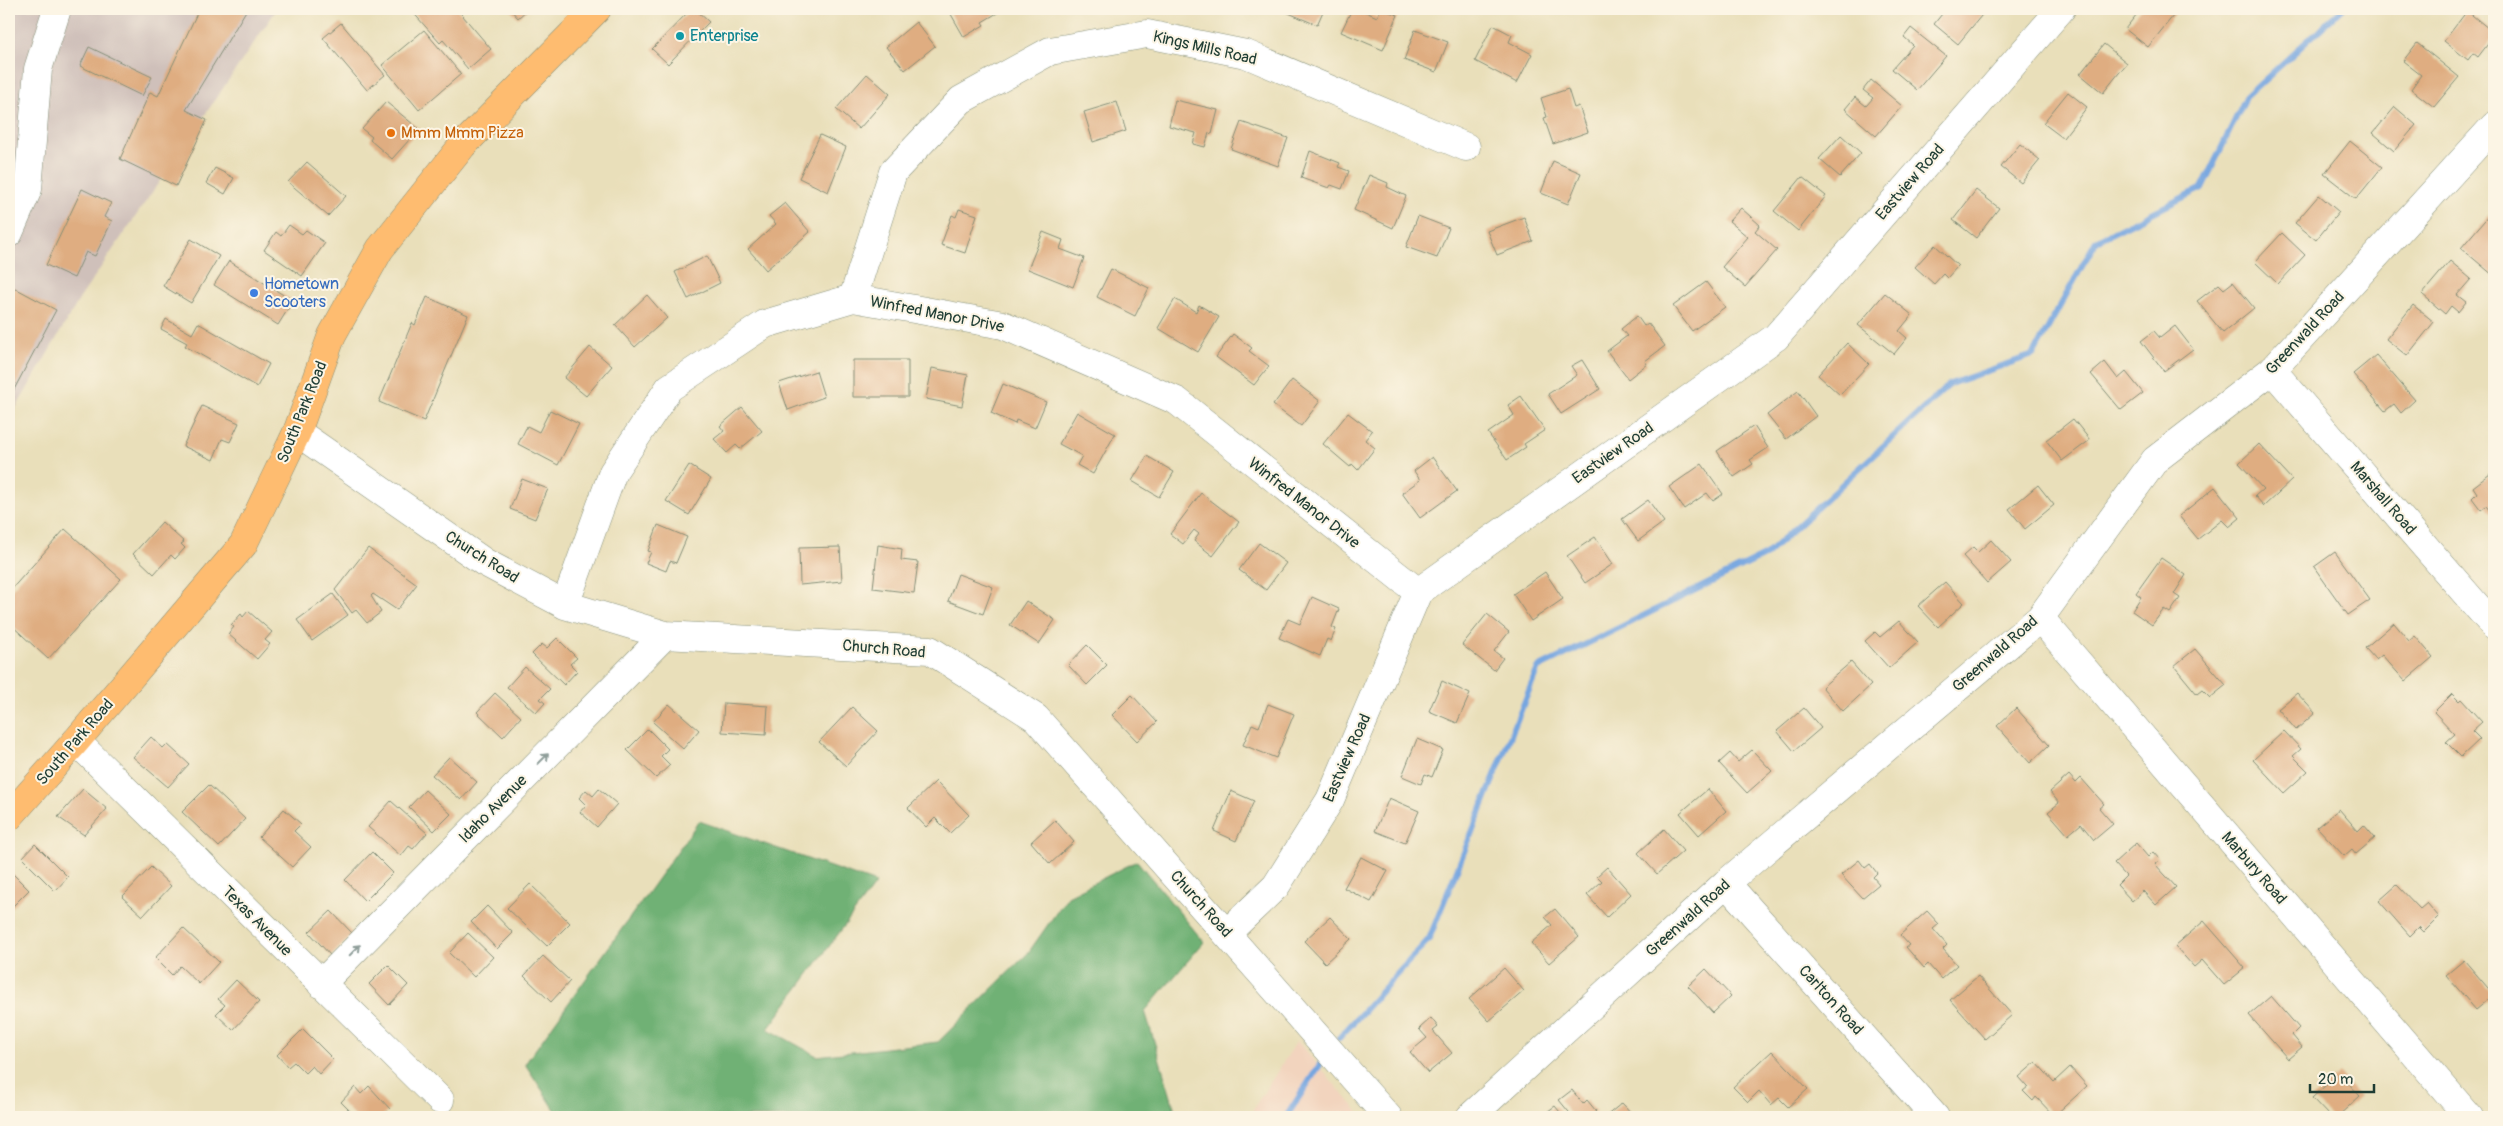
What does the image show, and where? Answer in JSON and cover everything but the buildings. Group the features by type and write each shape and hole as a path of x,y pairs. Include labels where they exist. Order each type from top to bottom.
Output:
{"main road":[{"name":"South Park Road","path":"9,817 76,742 243,544 298,432 332,335 380,249 463,145 597,9"}],"street":[{"path":"9,233 28,189 38,69 57,9"},
{"name":"Eastview Road","path":"1227,933 1276,886 1330,800 1418,592 1776,337 2061,9"},
{"name":"Kings Mills Road","path":"853,298 893,172 961,100 1050,51 1147,34 1246,54 1466,147"},
{"name":"Greenwald Road","path":"1470,1117 1726,883 2040,618 2155,460 2272,370 2494,126"},
{"name":"Winfred Manor Drive","path":"565,605 613,472 669,388 765,324 853,298 1004,325 1177,401 1418,592"},
{"name":"Marshall Road","path":"2272,370 2494,626"},
{"name":"Church Road","path":"298,432 484,562 565,605 665,634 930,650 1036,718 1388,1117"},
{"name":"Marbury Road","path":"2040,618 2469,1117"},
{"name":"Idaho Avenue","path":"321,984 665,634"},
{"name":"Texas Avenue","path":"76,742 440,1100"},
{"name":"Carlton Road","path":"1726,883 1936,1117"}],"shaded area":[{"path":"9,9 277,9 80,298 9,420"},
{"path":"1297,1041 1363,1117 1248,1117"}],"green space":[{"path":"699,821 876,883 768,1029 817,1056 938,1042 1028,953 1068,896 1137,861 1204,942 1145,1011 1177,1117 560,1117 525,1064"}],"waterway":[{"path":"1339,1038 1429,939 1538,668 1766,555 1950,384 2033,355 2096,241 2202,188 2246,97 2342,9"},
{"path":"1286,1117 1321,1063"}],"place":[{"name":"Enterprise","path":"680,36"},
{"name":"Mmm Mmm Pizza","path":"391,133"},
{"name":"Hometown Scooters","path":"254,293"}]}
